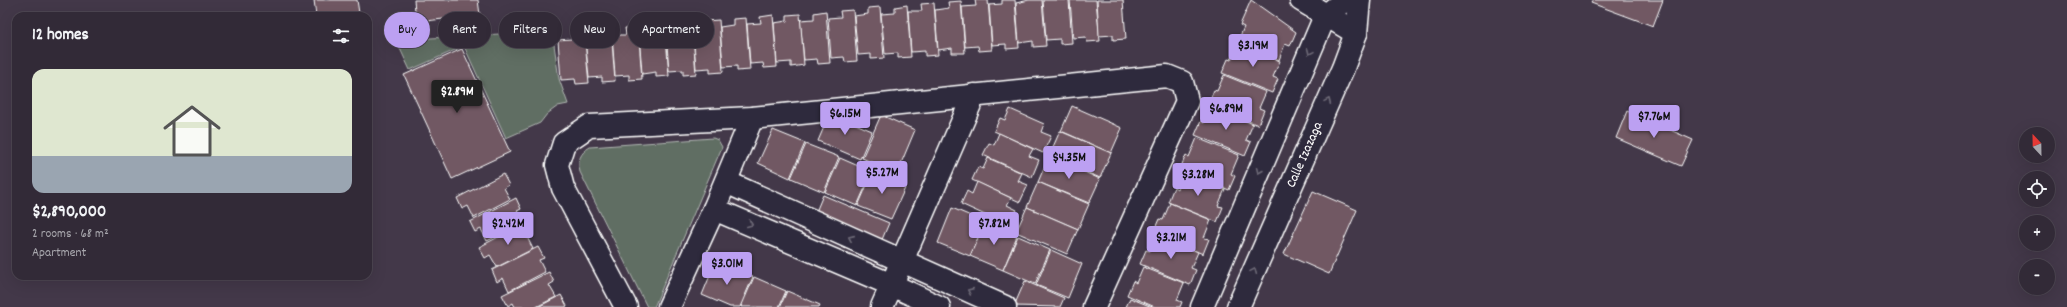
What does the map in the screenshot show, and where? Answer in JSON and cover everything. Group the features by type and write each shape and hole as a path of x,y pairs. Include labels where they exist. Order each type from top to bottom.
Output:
{"street":[{"path":"1301,0 1325,16 1356,33"},
{"path":"1202,307 1325,16 1345,0"},
{"name":"Calle Izazaga","path":"1238,307 1343,68 1356,33 1359,0"},
{"path":"626,307 563,188 557,165 564,143 589,126 752,118 1167,76 1182,82 1187,101 1094,307"},
{"path":"882,307 974,95"},
{"path":"669,307 726,182 752,118"},
{"path":"726,182 1006,307"},
{"path":"714,209 892,285 939,307"}],"green space":[{"path":"499,34 499,48 554,48 559,79 568,104 558,106 547,114 540,123 506,138 465,48 491,48 491,35"},
{"path":"430,38 438,38 438,48 460,48 410,70 400,48 430,48"},
{"path":"713,138 718,140 722,147 654,307 647,307 580,172 580,158 590,147"}],"building":[{"path":"314,0 357,0 359,12 316,12"},
{"path":"414,0 478,0 480,12 438,12 438,20 430,20 430,12 415,12"},
{"path":"975,0 988,0 992,50 979,51 978,46 965,47 962,7 976,6"},
{"path":"1002,0 1015,0 1019,48 1006,49 1006,44 992,45 989,5 1002,4"},
{"path":"1029,0 1042,0 1046,46 1033,47 1033,41 1019,43 1016,3"},
{"path":"1043,0 1069,0 1072,43 1060,44 1060,39 1046,40"},
{"path":"1070,0 1096,0 1100,41 1087,42 1086,37 1073,38"},
{"path":"1097,0 1123,0 1126,39 1113,40 1113,35 1099,36"},
{"path":"1251,0 1296,32 1290,46 1285,44 1279,60 1237,43 1244,27 1240,25"},
{"path":"1593,0 1663,0 1653,26 1591,3"},
{"path":"961,1 965,53 952,53 952,48 938,50 935,10 949,8 948,2"},
{"path":"934,3 938,55 925,56 925,51 911,52 908,11 922,11 921,4"},
{"path":"907,5 911,57 898,58 898,53 885,54 881,14 895,13 895,7"},
{"path":"880,7 884,58 871,59 871,54 858,55 854,16 868,14 868,8"},
{"path":"853,10 857,61 845,62 844,57 831,58 828,18 841,17 840,11"},
{"path":"826,11 830,63 818,64 817,59 804,60 800,20 814,19 814,13"},
{"path":"800,14 804,65 791,67 791,62 777,63 774,23 787,21 787,15"},
{"path":"773,15 777,67 764,68 763,63 750,64 747,24 761,23 760,17"},
{"path":"746,18 750,70 737,71 737,66 723,67 720,27 733,25 733,19"},
{"path":"714,20 719,20 723,72 710,73 710,68 696,69 694,48 714,48"},
{"path":"625,28 628,28 628,48 640,48 642,79 629,80 629,75 615,76 613,48 620,48 620,35 626,35"},
{"path":"570,39 570,48 586,48 589,83 576,84 575,79 561,80 559,48 562,48 562,40"},
{"path":"1238,44 1280,61 1273,77 1278,79 1272,93 1222,73 1228,59 1231,60"},
{"path":"586,48 612,48 615,81 602,82 602,77 589,78"},
{"path":"640,48 667,48 669,76 656,77 656,72 642,74"},
{"path":"667,48 694,48 696,74 683,75 683,70 669,71"},
{"path":"462,49 510,152 452,179 404,75"},
{"path":"1224,75 1266,92 1259,108 1264,110 1258,125 1208,104 1214,90 1217,91"},
{"path":"1072,106 1122,128 1111,153 1061,131"},
{"path":"1211,107 1253,124 1246,140 1251,142 1245,156 1195,135 1201,121 1204,123"},
{"path":"1010,109 1044,124 1041,132 1051,136 1043,153 994,131 1000,118 1005,120"},
{"path":"1627,111 1693,140 1681,166 1616,138"},
{"path":"830,113 872,131 860,159 818,141"},
{"path":"881,115 915,130 897,173 862,158"},
{"path":"773,130 805,143 790,178 758,163"},
{"path":"1060,131 1111,153 1100,178 1049,156"},
{"path":"999,133 1033,149 1029,156 1039,160 1032,177 983,155 989,143 994,145"},
{"path":"1197,138 1239,155 1231,174 1235,176 1229,190 1180,169 1186,155 1189,157"},
{"path":"806,144 839,157 824,192 791,178"},
{"path":"1049,156 1100,179 1089,203 1038,182"},
{"path":"840,158 872,172 857,206 825,192"},
{"path":"988,158 1022,173 1018,181 1028,185 1020,202 972,180 978,167 983,169"},
{"path":"873,171 906,186 891,219 858,206"},
{"path":"1184,172 1225,189 1218,206 1223,207 1217,222 1168,202 1174,187 1177,189"},
{"path":"503,174 509,185 504,188 510,199 474,218 468,206 462,209 457,198"},
{"path":"977,182 1011,198 1007,205 1017,210 1009,226 961,204 967,191 972,194"},
{"path":"1038,182 1089,204 1078,229 1027,207"},
{"path":"1313,191 1357,210 1329,274 1284,254"},
{"path":"823,195 889,223 881,242 815,214"},
{"path":"516,198 521,209 517,211 523,223 487,241 481,229 475,232 470,222"},
{"path":"1170,203 1211,220 1204,238 1209,239 1203,254 1153,233 1159,219 1163,220"},
{"path":"1027,207 1078,229 1067,254 1016,232"},
{"path":"952,208 985,222 970,256 938,243"},
{"path":"985,222 1017,236 1003,270 970,256"},
{"path":"526,223 531,234 527,237 533,249 497,267 490,255 485,258 479,247"},
{"path":"1157,235 1198,252 1191,268 1196,270 1190,285 1140,264 1146,250 1150,251"},
{"path":"1018,236 1050,250 1035,284 1003,270"},
{"path":"538,247 544,258 539,260 545,272 509,291 503,278 497,282 492,270"},
{"path":"1051,250 1082,264 1068,298 1036,285"},
{"path":"716,261 753,277 740,307 730,307 702,295"},
{"path":"1143,267 1184,283 1177,300 1182,302 1180,307 1155,307 1127,295 1133,281 1136,283"},
{"path":"549,272 554,282 549,285 556,297 536,307 515,307 513,303 508,306 502,295"},
{"path":"754,277 786,291 779,307 741,307"},
{"path":"1025,281 1064,298 1060,307 1014,306"},
{"path":"787,291 820,305 819,307 780,307"},
{"path":"561,295 567,306 538,307"},
{"path":"1130,298 1152,307 1126,307"}]}
